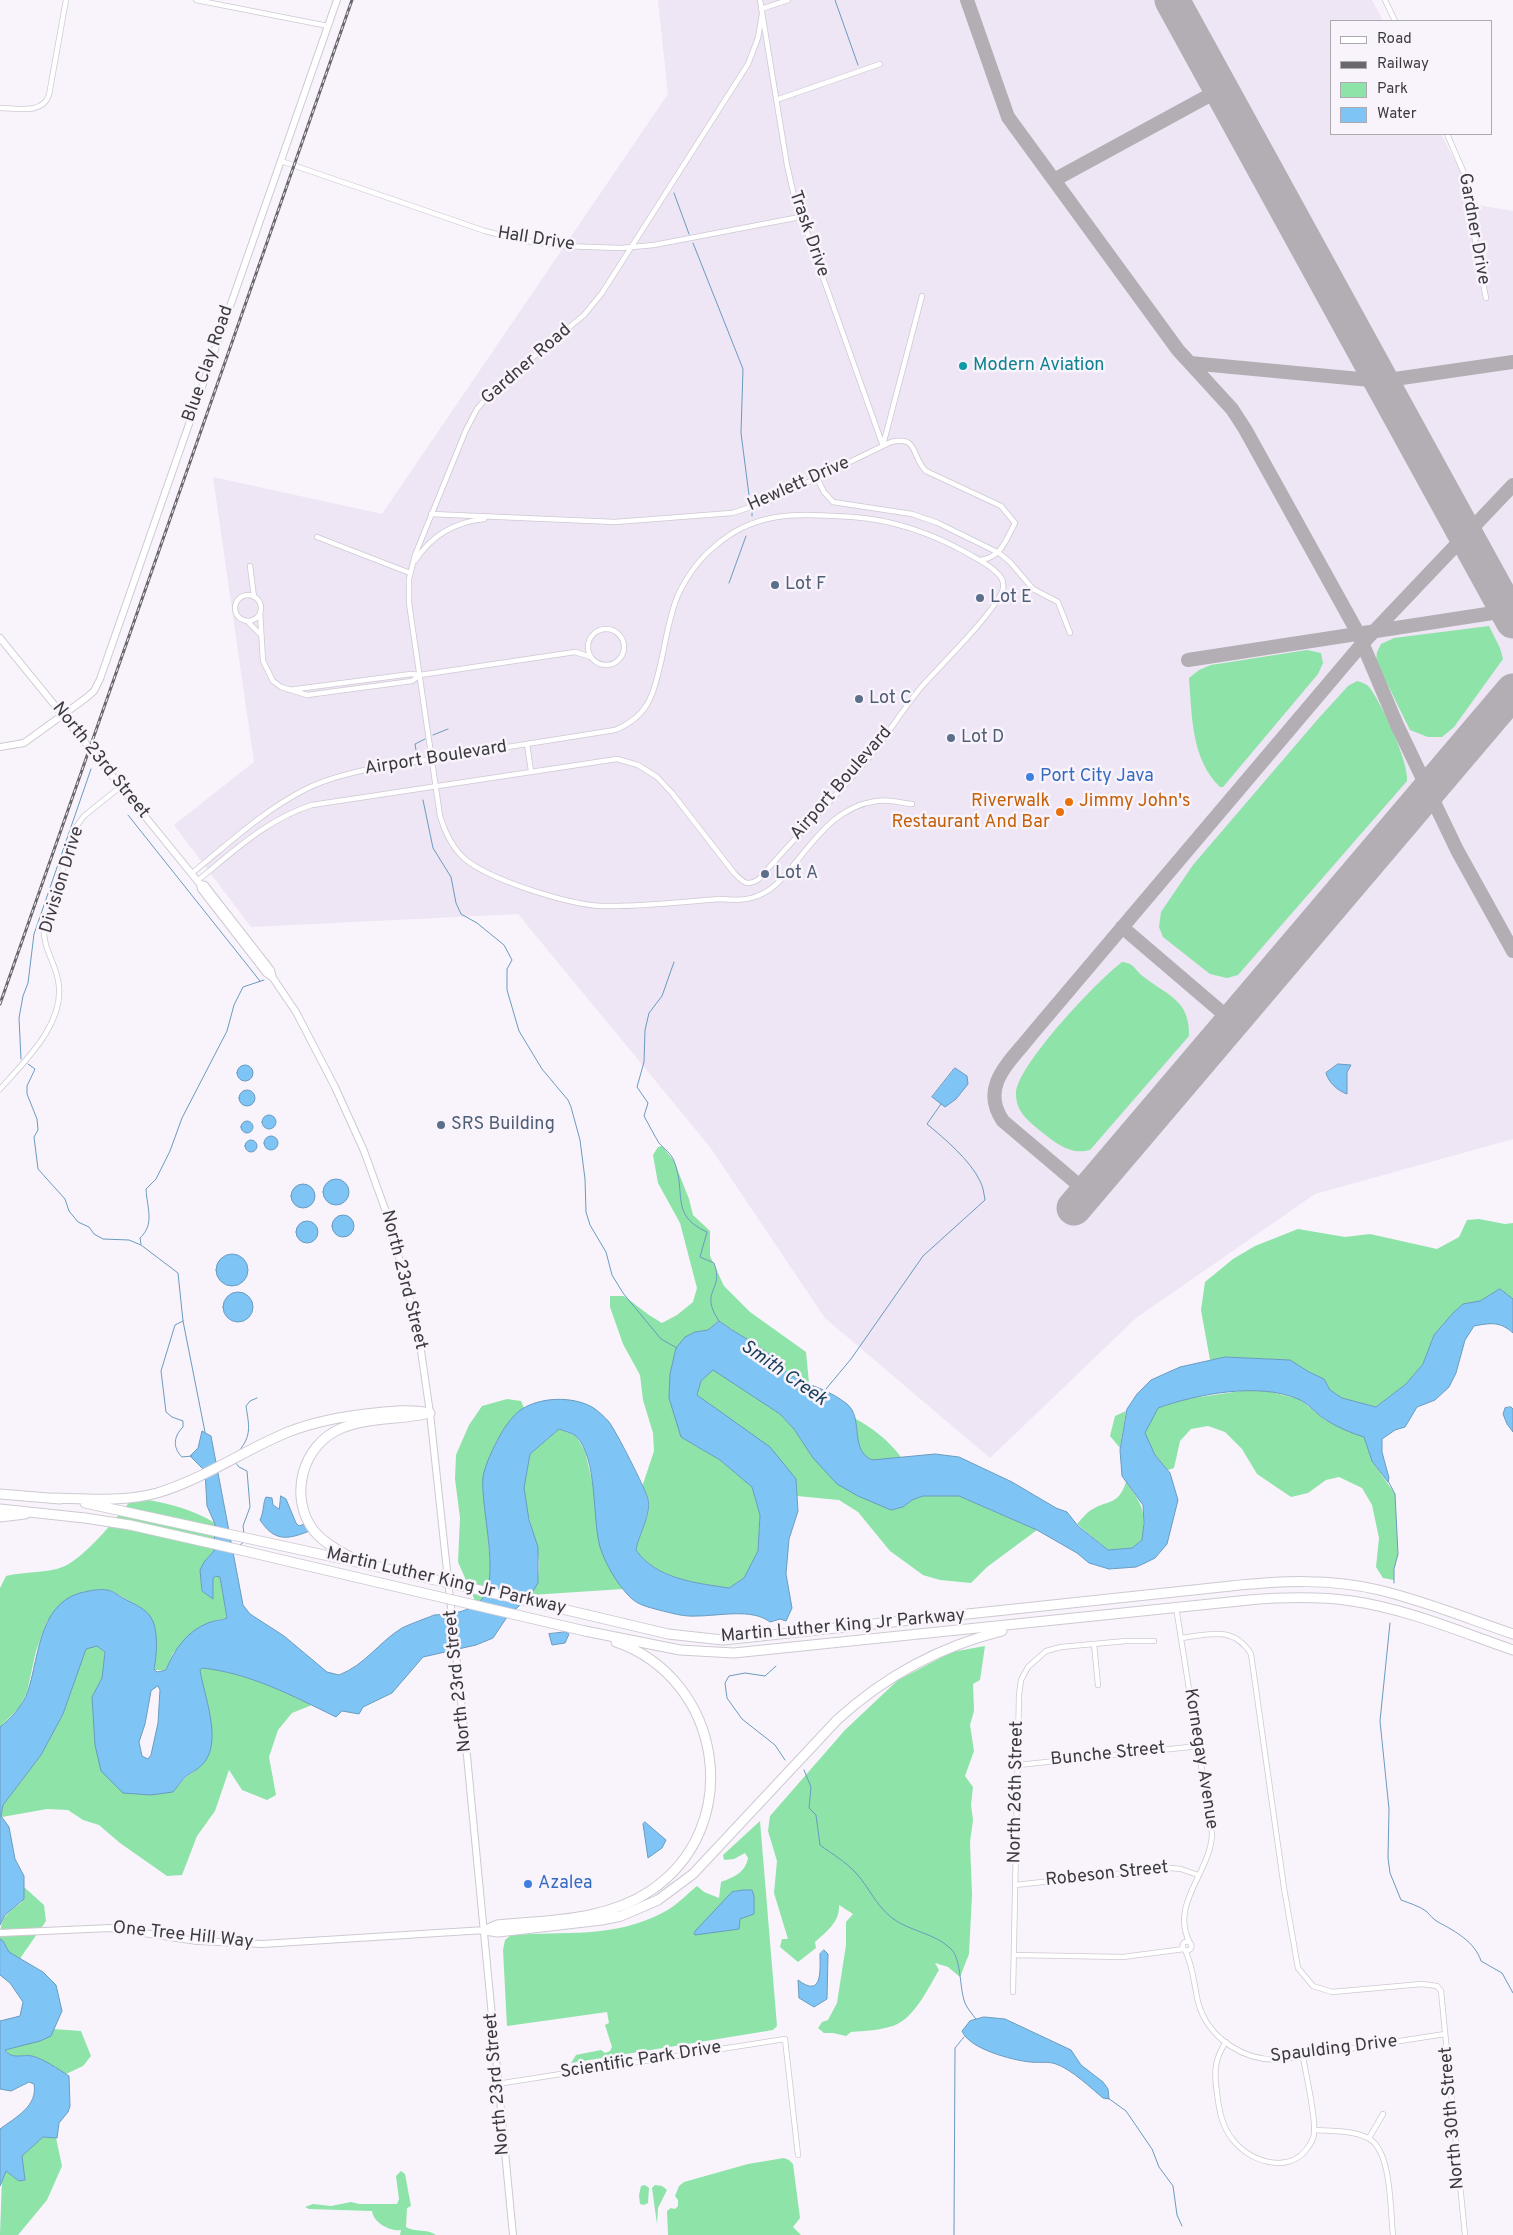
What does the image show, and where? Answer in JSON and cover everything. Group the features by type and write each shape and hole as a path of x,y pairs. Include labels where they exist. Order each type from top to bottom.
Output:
{"highway":[{"path":"0,1494 88,1501 157,1493 189,1481 290,1431 334,1419 413,1410 430,1413"},
{"path":"361,1562 323,1540 308,1520 303,1507 301,1482 308,1458 321,1441 340,1428 369,1420 430,1413"},
{"name":"Martin Luther King Jr Parkway","path":"88,1501 361,1562 668,1634 723,1640 1231,1586 1301,1581 1334,1583 1378,1590 1460,1615 1513,1634"},
{"name":"Martin Luther King Jr Parkway","path":"0,1508 130,1525 585,1631 680,1650 734,1653 1290,1597 1345,1600 1369,1604 1412,1615 1513,1650"},
{"path":"0,1517 55,1514"},
{"path":"485,1930 498,1932 602,1920 621,1916 658,1900 693,1874 837,1720 875,1688 912,1664 945,1649 979,1637 1036,1623"},
{"path":"485,1930 497,1925 591,1915 618,1908 636,1899 666,1879 687,1855 701,1828 710,1795 710,1760 706,1737 693,1706 673,1679 650,1659 624,1645 585,1631"}],"main road":[{"name":"Blue Clay Road","path":"0,747 21,744 90,695 100,679 337,0"},
{"name":"North 23rd Street","path":"0,638 191,874 198,882 205,885 271,970 273,978 296,1012 352,1122 374,1177 397,1244 413,1308 430,1413 485,1930 497,2084 513,2235"},
{"name":"One Tree Hill Way","path":"0,1933 118,1928 197,1941 262,1944 485,1930"}],"street":[{"path":"2,108 36,108 46,103 66,0"},
{"path":"196,0 328,26"},
{"path":"760,0 762,11 788,0"},
{"path":"1385,0 1395,20"},
{"name":"Trask Drive","path":"762,11 789,177 800,217 882,446"},
{"name":"Gardner Road","path":"762,11 758,38 748,64 602,293 584,316 495,388 482,402 466,430 432,514 411,567 409,603 440,816 444,830 453,846 476,867 498,877 566,900 598,906 719,899 736,900 756,897 772,889 819,834 843,812 860,804 879,800 912,804"},
{"path":"776,100 880,64"},
{"name":"Gardner Drive","path":"1447,135 1467,180 1476,248 1486,298"},
{"name":"Hall Drive","path":"281,161 502,236 561,246 631,248 800,217"},
{"path":"882,446 922,296"},
{"name":"Hewlett Drive","path":"432,514 614,522 723,514 757,506 882,446 899,440 907,441 914,448 920,465 926,471 1001,506 1015,523 999,553"},
{"path":"817,478 824,492 833,502 912,514 938,523 999,553 1033,589 1058,602 1070,633"},
{"name":"Airport Boulevard","path":"191,874 265,814 307,789 332,779 369,769 614,730 637,718 651,697 674,608 687,579 695,566 713,548 736,530 749,524 791,514 873,519 919,530 980,560 1000,574 1003,589 997,601 910,701 871,755 760,879 751,884 744,883 734,872 672,793 657,777 638,766 617,759 330,801 290,813 257,833 198,882"},
{"path":"411,567 430,541 445,530 475,520 501,517"},
{"path":"318,537 410,573"},
{"path":"980,560 990,559 999,553"},
{"path":"250,566 254,597 259,603 260,634 266,670 273,681 281,687 290,690 411,674 420,675 575,652 591,657 603,665 615,662 623,654 623,642 617,632 606,629 595,632 588,642 575,652"},
{"path":"254,597 241,597 235,607 236,615 247,621 260,634"},
{"path":"247,621 255,619 260,612"},
{"path":"588,642 591,657"},
{"path":"527,744 531,771"},
{"name":"Division Drive","path":"0,1089 35,1048 51,1022 57,1006 58,978 45,945 44,928 76,827 84,816 120,787"},
{"name":"Kornegay Avenue","path":"1176,1608 1212,1834 1208,1855 1188,1899 1184,1913 1185,1945 1203,2015 1212,2029 1226,2042"},
{"name":"North 30th Street","path":"1181,1638 1216,1634 1235,1636 1251,1654 1284,1888 1298,1968 1313,1986 1332,1992 1422,1984 1437,1986 1441,1991 1464,2235"},
{"path":"1098,1685 1094,1644 1154,1641"},
{"name":"North 26th Street","path":"1013,1992 1020,1688 1028,1667 1039,1656 1052,1649 1094,1644"},
{"name":"Bunche Street","path":"1018,1765 1199,1746"},
{"name":"Robeson Street","path":"1015,1885 1171,1868 1189,1870 1198,1875"},
{"path":"1014,1956 1123,1957 1152,1954 1185,1945"},
{"name":"Kornegay Avenue","path":"1185,1945 1191,1949 1189,1958"},
{"name":"Spaulding Drive","path":"1226,2042 1241,2052 1263,2059 1276,2060 1445,2034"},
{"name":"Scientific Park Drive","path":"497,2084 784,2039 798,2155"},
{"path":"1226,2042 1217,2056 1214,2076 1224,2126 1237,2146 1264,2161 1275,2163 1290,2161 1300,2157 1313,2138 1314,2130 1303,2057"},
{"path":"1368,2138 1383,2114"},
{"path":"1314,2130 1353,2133 1368,2138 1378,2146 1384,2158 1393,2235"}],"shaded area":[{"path":"658,0 1372,0 1382,20 1330,20 1330,135 1442,135 1478,205 1513,211 1513,1139 1315,1194 1136,1318 990,1458 825,1318 710,1147 518,914 251,927 174,825 254,762 213,477 382,514 668,94"}],"green space":[{"path":"1489,626 1500,648 1503,659 1454,727 1442,737 1428,737 1410,730 1376,661 1377,652 1381,644 1394,638"},
{"path":"1307,650 1321,653 1323,663 1318,674 1223,787 1220,787 1210,776 1198,750 1192,721 1189,678 1199,670 1211,665"},
{"path":"1357,681 1369,687 1381,707 1404,761 1407,781 1238,975 1227,978 1210,974 1163,937 1159,927 1161,912 1193,865 1318,719 1348,686"},
{"path":"1122,962 1132,966 1141,975 1176,1000 1186,1014 1189,1036 1090,1150 1071,1150 1054,1141 1029,1121 1018,1107 1016,1094 1029,1064 1043,1045 1095,986"},
{"path":"662,1146 674,1161 689,1199 693,1215 710,1231 710,1256 724,1286 750,1312 806,1352 809,1383 791,1376 770,1355 719,1321 708,1330 695,1332 677,1420 681,1437 720,1460 752,1487 760,1515 758,1551 744,1578 729,1588 678,1578 654,1567 644,1560 636,1550 649,1507 648,1499 642,1487 654,1451 653,1433 643,1400 640,1375 623,1344 610,1307 610,1296 624,1296 662,1323 677,1315 693,1302 697,1288 680,1223 658,1183 653,1155 658,1147"},
{"path":"1479,1219 1505,1224 1513,1223 1513,1299 1500,1289 1480,1302 1463,1304 1434,1335 1423,1364 1406,1384 1376,1407 1342,1398 1330,1390 1324,1379 1290,1360 1225,1357 1210,1360 1201,1310 1205,1282 1233,1259 1255,1246 1298,1229 1345,1237 1370,1234 1437,1249 1459,1237 1467,1220"},
{"path":"713,1369 780,1414 794,1429 813,1458 876,1503 891,1510 903,1507 912,1500 923,1496 959,1496 1037,1530 987,1567 971,1583 940,1580 923,1575 890,1551 858,1512 839,1500 797,1496 796,1479 697,1395 701,1381"},
{"path":"1248,1390 1267,1391 1299,1399 1325,1420 1364,1437 1372,1461 1395,1494 1398,1554 1394,1569 1394,1580 1383,1578 1376,1567 1379,1538 1372,1505 1362,1488 1339,1477 1326,1480 1308,1493 1291,1497 1257,1474 1242,1449 1225,1432 1208,1426 1191,1429 1180,1441 1174,1468 1168,1470 1155,1455 1144,1433 1158,1408 1186,1399"},
{"path":"507,1399 521,1401 524,1408 497,1440 483,1476 491,1577 484,1598 476,1603 458,1562 460,1518 455,1479 456,1455 469,1425 482,1406"},
{"path":"1126,1411 1120,1448 1110,1436 1115,1416"},
{"path":"854,1418 880,1435 901,1457 883,1460 867,1458 860,1449"},
{"path":"559,1429 576,1436 585,1451 614,1575 623,1589 531,1595 537,1582 539,1569 536,1543 525,1502 525,1476 530,1454"},
{"path":"1126,1482 1142,1509 1144,1522 1142,1540 1132,1548 1108,1550 1077,1524 1091,1510 1116,1499"},
{"path":"133,1498 175,1506 196,1513 215,1523 214,1551 202,1569 202,1591 213,1598 213,1579 215,1576 220,1577 227,1618 210,1622 173,1653 166,1670 154,1670 155,1660 140,1607 112,1591 102,1589 82,1592 47,1621 36,1651 27,1692 19,1708 0,1727 0,1588 6,1576 53,1570 67,1565 94,1543"},
{"path":"97,1646 105,1652 102,1678 92,1697 173,1792 186,1777 195,1771 208,1706 203,1692 200,1670 202,1668 245,1677 312,1705 292,1713 278,1730 269,1757 276,1795 267,1800 242,1790 229,1770 215,1811 197,1836 182,1875 167,1876 120,1843 99,1825 83,1820 68,1810 47,1809 1,1816 3,1805 41,1755 63,1714 86,1648"},
{"path":"985,1646 980,1680 973,1684 974,1711 970,1725 974,1751 965,1776 973,1787 971,1805 973,1820 970,1842 972,1895 969,1954 960,1977 948,1967 935,1963 939,1970 920,2002 901,2022 883,2028 851,2032 846,2036 824,2033 818,2028 822,2022 828,2020 837,2003 846,1945 846,1922 853,1914 839,1905 835,1921 815,1942 816,1948 798,1962 780,1947 782,1939 788,1939 774,1893 777,1861 768,1831 770,1816 845,1730 898,1680 952,1652"},
{"path":"760,1821 777,2026 773,2030 571,2063 576,2055 601,2050 605,2053 610,2051 612,2047 605,2025 609,2023 607,2012 507,2026 503,1950 505,1940 511,1935 589,1932 608,1930 645,1921 677,1903 697,1886 704,1892 719,1898 721,1882 742,1871 748,1858 745,1853 734,1859 724,1860 723,1855"},
{"path":"24,1887 44,1905 46,1921 19,1960 9,1952 0,1939 0,1932 5,1917 22,1902"},
{"path":"53,2029 81,2031 91,2056 83,2066 66,2074 36,2057 14,2056 5,2050 51,2036"},
{"path":"43,2137 56,2138 62,2166 47,2200 18,2235 0,2235 2,2179 6,2171 19,2181 25,2180 22,2156"},
{"path":"784,2158 793,2164 800,2218 793,2227 801,2235 668,2235 667,2211 678,2206 678,2200 675,2196 679,2186 684,2182 748,2164"},
{"path":"401,2171 405,2174 411,2206 407,2208 406,2227 436,2235 400,2235 401,2230 387,2228 375,2219 372,2211 309,2209 305,2207 313,2204 331,2206 351,2202 359,2204 397,2204 399,2199 396,2176"},
{"path":"645,2185 649,2188 648,2203 644,2205 640,2204 639,2195 641,2186"},
{"path":"655,2185 662,2186 667,2190 658,2208 657,2224 652,2188"}],"water":[{"path":"1338,1064 1351,1065 1347,1072 1347,1094 1334,1086 1326,1073"},
{"path":"245,1065 251,1067 253,1073 251,1079 245,1081 239,1079 237,1073 239,1067"},
{"path":"955,1068 967,1076 968,1084 956,1099 945,1107 932,1097"},
{"path":"244,1090 250,1090 255,1095 253,1104 244,1106 239,1101 239,1095"},
{"path":"269,1115 274,1117 276,1122 274,1127 269,1129 264,1127 262,1122 264,1117"},
{"path":"245,1121 249,1121 253,1127 249,1133 245,1133 241,1129 241,1125"},
{"path":"271,1136 276,1138 278,1143 276,1148 271,1150 266,1148 264,1143 266,1138"},
{"path":"253,1140 256,1141 256,1151 249,1152 246,1151 245,1144 246,1141"},
{"path":"336,1179 345,1183 349,1192 345,1201 336,1205 327,1201 323,1192 327,1183"},
{"path":"303,1184 312,1187 315,1196 312,1205 303,1208 294,1205 291,1196 294,1187"},
{"path":"343,1215 351,1218 354,1226 351,1234 343,1237 335,1234 332,1226 335,1218"},
{"path":"303,1221 311,1221 318,1228 318,1236 311,1243 303,1243 296,1236 296,1228"},
{"path":"232,1254 238,1255 243,1259 247,1264 247,1276 243,1281 238,1285 232,1286 226,1285 221,1281 217,1276 216,1270 217,1264 221,1259 226,1255"},
{"name":"Smith Creek","path":"1500,1289 1513,1299 1513,1333 1504,1326 1495,1324 1474,1326 1465,1340 1456,1373 1449,1387 1435,1400 1417,1407 1405,1427 1395,1430 1382,1439 1382,1452 1389,1478 1388,1482 1372,1461 1364,1437 1349,1432 1322,1418 1298,1399 1265,1391 1228,1392 1191,1398 1158,1408 1145,1433 1155,1455 1170,1473 1178,1500 1167,1544 1155,1558 1136,1567 1109,1569 1089,1563 1077,1553 1037,1530 959,1496 923,1496 912,1500 903,1507 891,1510 858,1496 837,1484 813,1458 794,1429 780,1414 713,1370 701,1381 697,1395 770,1447 796,1479 798,1511 789,1539 786,1574 792,1608 786,1621 780,1619 770,1622 754,1615 745,1614 682,1615 647,1607 632,1599 620,1586 612,1573 600,1547 591,1473 583,1446 576,1436 559,1429 530,1454 524,1488 529,1520 538,1547 538,1583 530,1596 507,1617 493,1638 476,1645 423,1657 392,1693 363,1707 359,1714 342,1711 336,1717 271,1686 237,1675 202,1668 200,1670 212,1728 210,1751 206,1760 199,1768 185,1777 173,1792 151,1795 123,1793 101,1771 95,1745 92,1697 102,1678 105,1652 97,1646 86,1649 63,1714 41,1755 3,1805 1,1816 9,1827 15,1859 24,1876 24,1899 5,1915 0,1925 0,1727 17,1711 26,1696 44,1629 51,1616 60,1604 73,1596 97,1590 108,1590 115,1593 143,1609 153,1621 156,1642 154,1669 157,1672 166,1670 177,1648 200,1626 227,1618 220,1577 215,1576 213,1579 213,1599 202,1591 200,1570 204,1562 214,1551 215,1524 207,1506 205,1471 190,1456 198,1448 202,1431 211,1436 243,1605 250,1614 284,1636 327,1672 339,1675 357,1665 402,1628 434,1615 465,1610 482,1599 487,1590 490,1576 483,1489 484,1472 499,1437 508,1424 522,1409 538,1402 557,1399 584,1403 596,1410 609,1422 630,1460 648,1499 648,1511 636,1550 644,1560 654,1567 678,1578 703,1584 729,1588 744,1578 758,1551 760,1515 752,1487 720,1460 681,1437 669,1398 670,1374 676,1348 685,1337 695,1332 708,1330 719,1321 764,1350 789,1374 834,1395 847,1404 855,1417 858,1442 861,1449 872,1460 935,1454 959,1457 1012,1482 1056,1508 1067,1512 1078,1526 1108,1550 1132,1548 1142,1540 1144,1523 1143,1505 1122,1476 1120,1450 1127,1409 1137,1394 1151,1380 1180,1367 1225,1357 1290,1360 1324,1379 1330,1390 1342,1398 1376,1407 1406,1384 1423,1364 1434,1335 1453,1313 1463,1304 1480,1301","holes":["158,1686 160,1690 158,1723 151,1755 148,1759 142,1756 139,1742 145,1724 151,1691"]},
{"path":"238,1292 249,1296 253,1307 249,1318 238,1322 227,1318 223,1307 227,1296"},
{"path":"1511,1407 1513,1409 1513,1432 1503,1414 1505,1408"},
{"path":"281,1496 286,1499 296,1523 299,1526 305,1524 310,1530 293,1536 281,1537 270,1532 265,1527 260,1520 266,1497 272,1498 273,1505 279,1509"},
{"path":"566,1632 569,1634 565,1643 552,1645 549,1634"},
{"path":"645,1822 666,1840 662,1848 648,1858 643,1824"},
{"path":"752,1890 754,1914 740,1919 739,1929 695,1935 696,1930 732,1892"},
{"path":"0,1939 9,1952 43,1972 56,1985 62,2011 51,2036 40,2041 5,2050 14,2056 37,2057 69,2076 70,2106 68,2112 59,2123 57,2138 43,2137 22,2156 25,2180 19,2181 6,2171 0,2186 0,2129 29,2105 33,2099 34,2084 29,2082 11,2091 0,2089 0,2021 20,2016 23,2002 10,1983 0,1975"},
{"path":"824,1950 828,1954 827,1999 814,2007 799,1998 798,1980 806,1985 812,1986 816,1984 820,1974 820,1954"},
{"path":"984,2017 1005,2019 1071,2050 1081,2065 1103,2082 1108,2089 1109,2099 1103,2098 1062,2066 1046,2062 1013,2059 973,2043 962,2031 970,2021"}],"waterway":[{"path":"835,0 858,65"},
{"path":"674,193 689,234"},
{"path":"693,243 743,369 741,433 750,503"},
{"path":"729,583 746,536"},
{"path":"433,735 448,729"},
{"path":"416,750 415,744 425,739"},
{"path":"21,1059 19,1018 23,996 28,983 34,934 91,769"},
{"path":"423,800 433,848 451,877 456,903 461,914 477,923 504,945 512,960 507,969 507,990 519,1031 542,1069 568,1100 571,1107 580,1140 585,1179 586,1212 590,1225 606,1252 612,1275 623,1293 661,1339 677,1348"},
{"path":"128,815 260,981"},
{"path":"674,962 662,996 649,1013 645,1030 644,1062 637,1087 648,1103 644,1116 659,1143 673,1158 678,1173 683,1211 695,1225 707,1232 700,1257 714,1263 717,1272 711,1303 719,1321"},
{"path":"141,1244 140,1238 145,1233 149,1221 146,1189 156,1179 170,1151 182,1118 227,1031 234,1005 243,987 264,980"},
{"path":"28,1064 35,1069 27,1086 27,1094 37,1119 38,1130 34,1137 38,1169 65,1199 69,1211 78,1222 89,1227 94,1234 103,1239 129,1240 141,1245 178,1273 183,1321 205,1432"},
{"name":"Smith Creek","path":"826,1389 851,1359 923,1256 985,1200 981,1183 970,1165 927,1124 941,1104"},
{"path":"183,1321 175,1325 161,1371 166,1412 172,1417 183,1421 183,1427 175,1442 177,1449 182,1457 192,1456"},
{"path":"239,1451 248,1435 246,1406 250,1401 257,1398"},
{"path":"235,1462 239,1467 247,1471 250,1507 243,1526 244,1534"},
{"path":"1388,1481 1395,1494 1398,1554 1394,1569 1394,1583"},
{"path":"239,1546 245,1541"},
{"path":"1390,1623 1380,1721 1389,1809 1388,1858 1390,1873 1401,1900 1423,1909 1436,1921 1464,1938 1474,1948 1481,1961 1502,1973 1513,1993"},
{"path":"776,1666 765,1676 745,1673 729,1676 725,1683 727,1698 742,1719 775,1745 785,1760"},
{"path":"804,1770 811,1787 809,1808 816,1815 820,1845 852,1869 881,1907 892,1918 937,1939 950,1948 957,1959 965,2003 976,2019"},
{"path":"954,2235 955,2048 964,2037"},
{"path":"1108,2098 1126,2111 1152,2149 1159,2167 1173,2186 1177,2215 1182,2226"}],"taxiway":[{"path":"967,0 1008,117 1178,350 1232,409 1245,429 1358,633 1397,725 1457,850 1513,951"},
{"path":"1054,180 1221,89"},
{"path":"1190,363 1381,381 1513,362"},
{"path":"1087,1192 1003,1121 996,1108 994,1097 1000,1075 1032,1034 1362,644 1513,485"},
{"path":"1188,660 1513,610"},
{"path":"1122,927 1232,1021"}],"runway":[{"path":"1172,0 1513,621"},
{"path":"1074,1208 1513,691"}],"railway":[{"path":"0,1004 352,0"}],"place":[{"name":"Modern Aviation","path":"963,366"},
{"name":"Lot F","path":"775,585"},
{"name":"Lot E","path":"980,598"},
{"name":"Lot C","path":"859,699"},
{"name":"Lot D","path":"951,738"},
{"name":"Port City Java","path":"1030,777"},
{"name":"Jimmy John's","path":"1069,802"},
{"name":"Riverwalk Restaurant And Bar","path":"1060,812"},
{"name":"Lot A","path":"765,874"},
{"name":"SRS Building","path":"441,1125"},
{"name":"Azalea","path":"528,1884"}]}
